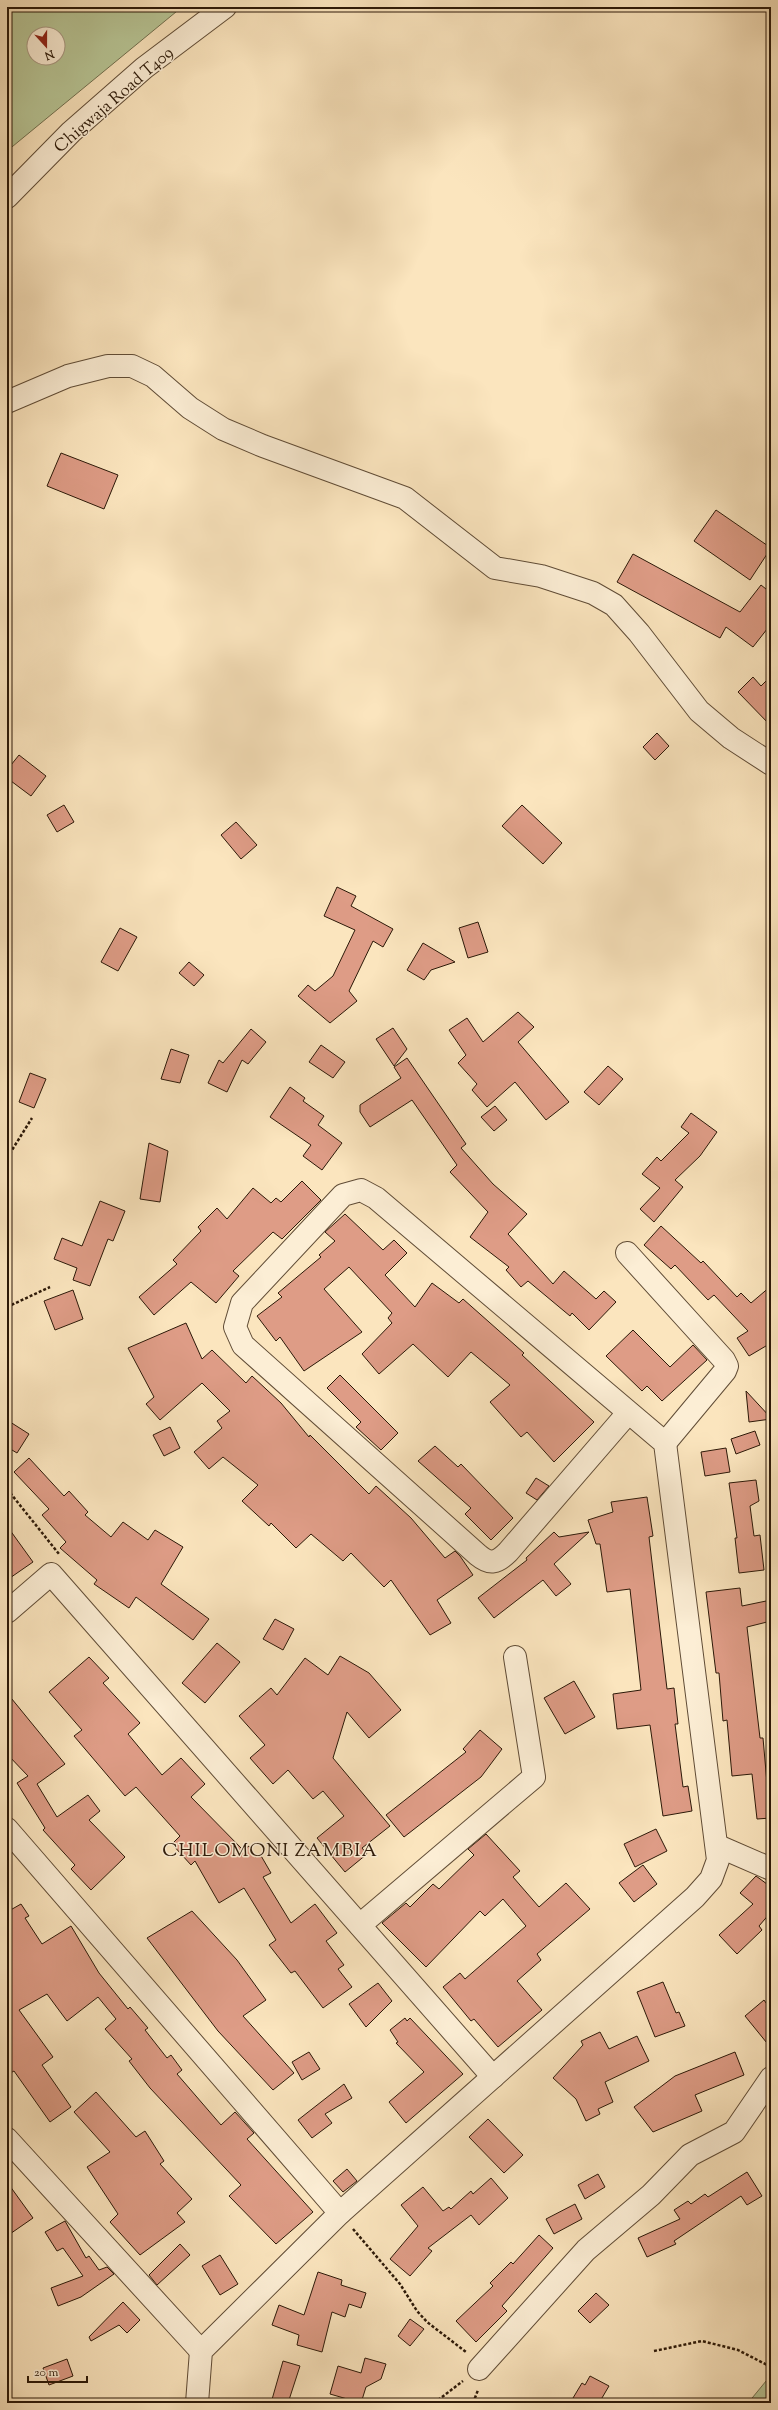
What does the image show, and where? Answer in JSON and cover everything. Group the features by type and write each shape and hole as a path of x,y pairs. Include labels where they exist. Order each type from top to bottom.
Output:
{"street":[{"name":"Chigwaja Road T409","path":"7,197 71,132 122,88 225,7"},
{"path":"7,402 68,376 108,366 132,366 153,376 190,408 224,429 263,446 405,498 495,568 548,579 593,593 614,605 639,633 699,710 731,738 770,762"},
{"path":"196,2403 201,2351 340,2213 695,1897 711,1878 718,1860 718,1846 665,1443 376,1198 361,1190 342,1195 242,1303 236,1317 235,1327 243,1345 478,1555 489,1562 498,1561 508,1552 628,1413"},
{"path":"627,1253 727,1366 725,1371 665,1443"},
{"path":"7,1612 51,1574 494,2077"},
{"path":"360,1925 534,1777 515,1657"},
{"path":"7,1829 340,2213"},
{"path":"718,1846 771,1869"},
{"path":"479,2369 586,2250 651,2195 690,2155 734,2132 771,2078"},
{"path":"7,2139 201,2351"}],"path":[{"path":"7,1158 32,1118"},
{"path":"7,1308 50,1287"},
{"path":"7,1489 59,1555 51,1574"},
{"path":"340,2213 400,2284 417,2311 427,2322 472,2357 479,2369 479,2386 473,2403"},
{"path":"654,2351 702,2341 738,2350 771,2367"},
{"path":"434,2403 479,2369"}],"green space":[{"path":"7,7 182,7 7,151"},
{"path":"771,2375 771,2403 748,2403"}],"building":[{"path":"61,453 118,475 104,509 47,486"},
{"path":"716,510 771,548 750,580 694,541"},
{"path":"633,554 740,612 761,585 771,593 771,624 753,647 726,627 720,638 617,582"},
{"path":"771,676 771,726 738,692 753,677 761,686"},
{"path":"657,733 669,746 655,760 643,747"},
{"path":"19,755 46,776 31,796 7,778 7,770"},
{"path":"64,805 74,822 57,832 47,815"},
{"path":"522,805 562,843 543,864 502,826"},
{"path":"236,822 257,845 241,859 221,835"},
{"path":"337,887 356,896 351,906 393,929 383,947 373,941 349,991 357,1001 330,1023 298,996 308,985 315,991 333,976 355,930 324,916"},
{"path":"478,922 488,952 468,958 459,928"},
{"path":"120,928 137,937 118,971 101,962"},
{"path":"423,943 455,962 431,970 424,980 407,970"},
{"path":"189,962 204,975 194,986 179,973"},
{"path":"518,1012 534,1027 518,1042 569,1102 546,1120 515,1082 487,1107 472,1090 477,1084 458,1063 466,1055 449,1030 467,1018 483,1042"},
{"path":"393,1028 407,1049 394,1066 376,1039"},
{"path":"251,1029 266,1042 248,1064 242,1060 227,1092 208,1083 219,1060 223,1063"},
{"path":"321,1045 345,1062 333,1078 309,1062"},
{"path":"171,1049 189,1055 180,1083 161,1079"},
{"path":"407,1058 466,1144 461,1148 493,1184 527,1214 508,1234 553,1284 564,1271 596,1299 604,1291 616,1302 589,1330 572,1313 570,1316 528,1281 521,1287 506,1270 509,1267 470,1237 488,1212 450,1172 457,1165 412,1100 370,1127 360,1112 360,1105 401,1078 394,1067"},
{"path":"608,1066 623,1079 599,1105 584,1092"},
{"path":"30,1073 46,1079 34,1108 19,1102"},
{"path":"290,1087 305,1098 303,1101 324,1116 318,1125 342,1143 322,1170 303,1156 311,1145 270,1117"},
{"path":"495,1106 507,1120 494,1131 481,1117"},
{"path":"691,1113 717,1132 700,1156 675,1180 683,1187 654,1222 640,1209 660,1188 642,1174 657,1157 661,1161 689,1133 681,1127"},
{"path":"149,1143 168,1151 160,1202 140,1199"},
{"path":"302,1181 321,1200 282,1239 273,1232 233,1271 239,1276 216,1303 191,1282 154,1315 139,1297 177,1264 173,1260 201,1231 198,1227 217,1208 227,1219 253,1188 271,1203 276,1198 281,1202"},
{"path":"100,1201 125,1211 113,1241 108,1239 90,1286 73,1280 77,1268 54,1259 62,1238 82,1246"},
{"path":"345,1214 383,1250 394,1240 407,1253 385,1275 415,1307 432,1283 459,1303 463,1299 524,1353 522,1355 594,1422 554,1462 527,1432 521,1437 490,1402 510,1385 471,1352 448,1377 413,1344 379,1374 362,1354 392,1323 388,1318 392,1313 349,1267 324,1289 362,1332 304,1371 280,1337 276,1341 257,1316 282,1297 278,1293 321,1257 319,1255 335,1241 325,1232"},
{"path":"661,1226 701,1263 703,1261 737,1297 741,1293 751,1303 771,1286 771,1343 749,1356 737,1338 748,1331 714,1295 708,1300 675,1265 671,1269 644,1245"},
{"path":"73,1290 83,1319 55,1330 44,1301"},
{"path":"186,1323 202,1359 212,1350 246,1383 252,1376 281,1403 309,1437 310,1435 369,1494 376,1486 411,1518 445,1558 455,1551 460,1556 473,1575 437,1600 451,1623 430,1635 391,1580 384,1587 351,1553 343,1561 311,1534 296,1548 271,1523 269,1526 242,1501 258,1485 223,1457 209,1469 194,1452 222,1428 217,1421 230,1411 202,1383 160,1420 146,1404 154,1397 128,1348"},
{"path":"633,1330 670,1367 693,1345 707,1360 662,1401 647,1386 642,1391 606,1356"},
{"path":"340,1375 398,1433 381,1450 356,1427 361,1422 327,1388"},
{"path":"746,1391 771,1418 771,1419 749,1422"},
{"path":"7,1420 29,1434 17,1453 7,1447"},
{"path":"170,1427 180,1448 164,1456 153,1435"},
{"path":"755,1431 760,1445 736,1454 731,1439"},
{"path":"435,1446 458,1467 461,1464 513,1518 491,1540 465,1514 471,1508 418,1461"},
{"path":"726,1448 730,1472 705,1476 701,1452"},
{"path":"29,1458 64,1496 69,1491 88,1512 85,1515 111,1537 123,1522 148,1540 155,1530 183,1547 161,1584 209,1619 193,1640 136,1597 129,1608 94,1584 97,1580 60,1548 66,1542 42,1515 49,1509 14,1472"},
{"path":"536,1478 549,1486 537,1500 526,1493"},
{"path":"756,1480 759,1501 750,1506 754,1536 760,1535 764,1570 739,1573 735,1538 737,1538 729,1483"},
{"path":"647,1497 653,1536 649,1537 667,1689 674,1688 678,1724 675,1724 683,1787 688,1786 692,1811 663,1816 650,1725 617,1729 613,1694 641,1690 630,1589 607,1592 600,1544 596,1544 588,1520 613,1512 611,1502"},
{"path":"7,1526 33,1562 7,1580"},
{"path":"554,1532 559,1537 589,1532 554,1564 571,1584 556,1596 543,1580 494,1618 478,1598 527,1560 526,1558"},
{"path":"740,1588 742,1606 771,1600 771,1621 747,1627 760,1738 763,1738 767,1783 771,1782 771,1798 769,1798 771,1818 757,1819 752,1774 732,1776 727,1720 723,1721 719,1673 716,1673 706,1592"},
{"path":"275,1619 294,1629 283,1650 263,1639"},
{"path":"217,1643 240,1662 205,1703 182,1683"},
{"path":"340,1656 369,1673 401,1710 369,1738 347,1712 333,1758 390,1826 362,1848 367,1854 345,1872 317,1838 344,1816 323,1791 313,1799 288,1770 273,1784 250,1758 265,1745 239,1716 271,1688 277,1695 305,1658 328,1675"},
{"path":"89,1657 109,1678 103,1683 140,1723 128,1734 162,1775 181,1758 205,1784 191,1797 243,1850 249,1846 255,1857 260,1854 271,1873 263,1877 291,1923 315,1904 337,1933 326,1941 344,1965 338,1969 352,1987 323,2008 295,1971 291,1973 269,1945 276,1940 244,1888 219,1903 195,1861 191,1865 172,1844 180,1836 136,1787 125,1796 74,1736 82,1730 49,1692"},
{"path":"574,1681 595,1717 565,1734 544,1698"},
{"path":"7,1693 65,1764 37,1784 57,1817 88,1795 100,1811 89,1820 125,1857 91,1890 71,1869 75,1865 43,1830 45,1828 17,1783 28,1776 7,1754"},
{"path":"480,1730 502,1749 481,1777 404,1837 386,1815 466,1752 463,1749"},
{"path":"656,1829 667,1851 635,1867 624,1844"},
{"path":"486,1834 520,1871 513,1877 539,1907 566,1883 590,1909 537,1954 541,1960 517,1981 542,2010 498,2047 474,2019 471,2021 443,1987 460,1973 465,1979 526,1926 503,1899 485,1916 480,1911 426,1967 382,1923 406,1903 410,1907 433,1884 439,1889 474,1855 468,1849"},
{"path":"643,1865 657,1884 634,1902 619,1883"},
{"path":"756,1876 771,1887 771,1912 759,1926 762,1930 737,1954 719,1935 753,1904 740,1893"},
{"path":"21,1904 29,1916 25,1918 42,1944 71,1926 99,1973 128,2009 130,2007 148,2028 145,2030 167,2058 171,2055 182,2070 177,2074 221,2125 235,2112 254,2133 247,2139 313,2212 276,2244 229,2196 241,2185 150,2088 129,2061 132,2059 105,2029 116,2019 98,1997 67,2021 47,1994 19,2010 53,2057 42,2065 71,2107 50,2122 14,2071 7,2075 7,1912"},
{"path":"192,1911 237,1960 266,2000 243,2016 294,2073 273,2090 218,2031 147,1938"},
{"path":"663,1982 676,2013 679,2012 685,2026 655,2037 637,1992"},
{"path":"378,1983 392,2001 366,2027 349,2004"},
{"path":"764,2000 771,2010 771,2048 745,2016"},
{"path":"405,2018 407,2021 410,2018 463,2074 406,2123 389,2102 424,2072 396,2043 398,2042 390,2030"},
{"path":"600,2032 609,2049 637,2036 649,2061 605,2082 613,2102 598,2109 600,2114 586,2121 576,2099 553,2078 583,2045 581,2041"},
{"path":"309,2052 320,2069 302,2080 292,2062"},
{"path":"735,2052 744,2075 695,2095 702,2111 653,2132 634,2107 675,2076"},
{"path":"344,2084 352,2098 325,2114 332,2123 312,2138 298,2120"},
{"path":"96,2092 136,2137 145,2131 164,2161 160,2164 192,2199 177,2213 185,2222 140,2255 110,2222 118,2214 87,2167 110,2152 74,2112"},
{"path":"488,2119 523,2155 504,2173 469,2137"},
{"path":"347,2169 357,2181 343,2192 333,2181"},
{"path":"747,2172 762,2196 747,2205 741,2196 674,2241 676,2244 647,2257 638,2238 680,2219 674,2210 688,2201 691,2204 705,2194 708,2197"},
{"path":"598,2174 605,2187 585,2199 578,2185"},
{"path":"491,2178 508,2198 479,2225 471,2215 428,2248 432,2251 410,2276 390,2259 418,2226 401,2205 423,2187 443,2211 449,2207 451,2209 471,2191 473,2194"},
{"path":"7,2182 33,2218 7,2236"},
{"path":"575,2204 582,2219 554,2234 546,2219"},
{"path":"65,2221 86,2258 89,2256 99,2270 107,2267 114,2274 81,2297 58,2306 51,2288 83,2276 63,2248 57,2251 45,2232"},
{"path":"539,2235 553,2248 502,2306 507,2311 476,2342 456,2321 493,2286 490,2283 511,2262 513,2264"},
{"path":"180,2244 190,2255 157,2285 149,2275"},
{"path":"220,2255 238,2284 220,2295 202,2266"},
{"path":"318,2272 342,2280 341,2285 366,2293 361,2308 349,2304 345,2317 332,2312 322,2352 297,2345 299,2335 272,2325 279,2305 304,2315"},
{"path":"596,2293 609,2305 590,2323 578,2311"},
{"path":"123,2302 140,2320 127,2333 119,2325 91,2341 89,2337"},
{"path":"410,2319 424,2329 410,2346 398,2336"},
{"path":"365,2358 386,2364 381,2379 366,2387 361,2403 330,2394 338,2366 361,2373"},
{"path":"67,2359 73,2376 49,2385 43,2368"},
{"path":"283,2361 300,2366 288,2403 271,2403"},
{"path":"590,2376 609,2386 599,2403 570,2403 582,2383 585,2385"}],"district":[{"name":"CHILOMONI ZAMBIA","path":"270,1849"}]}
